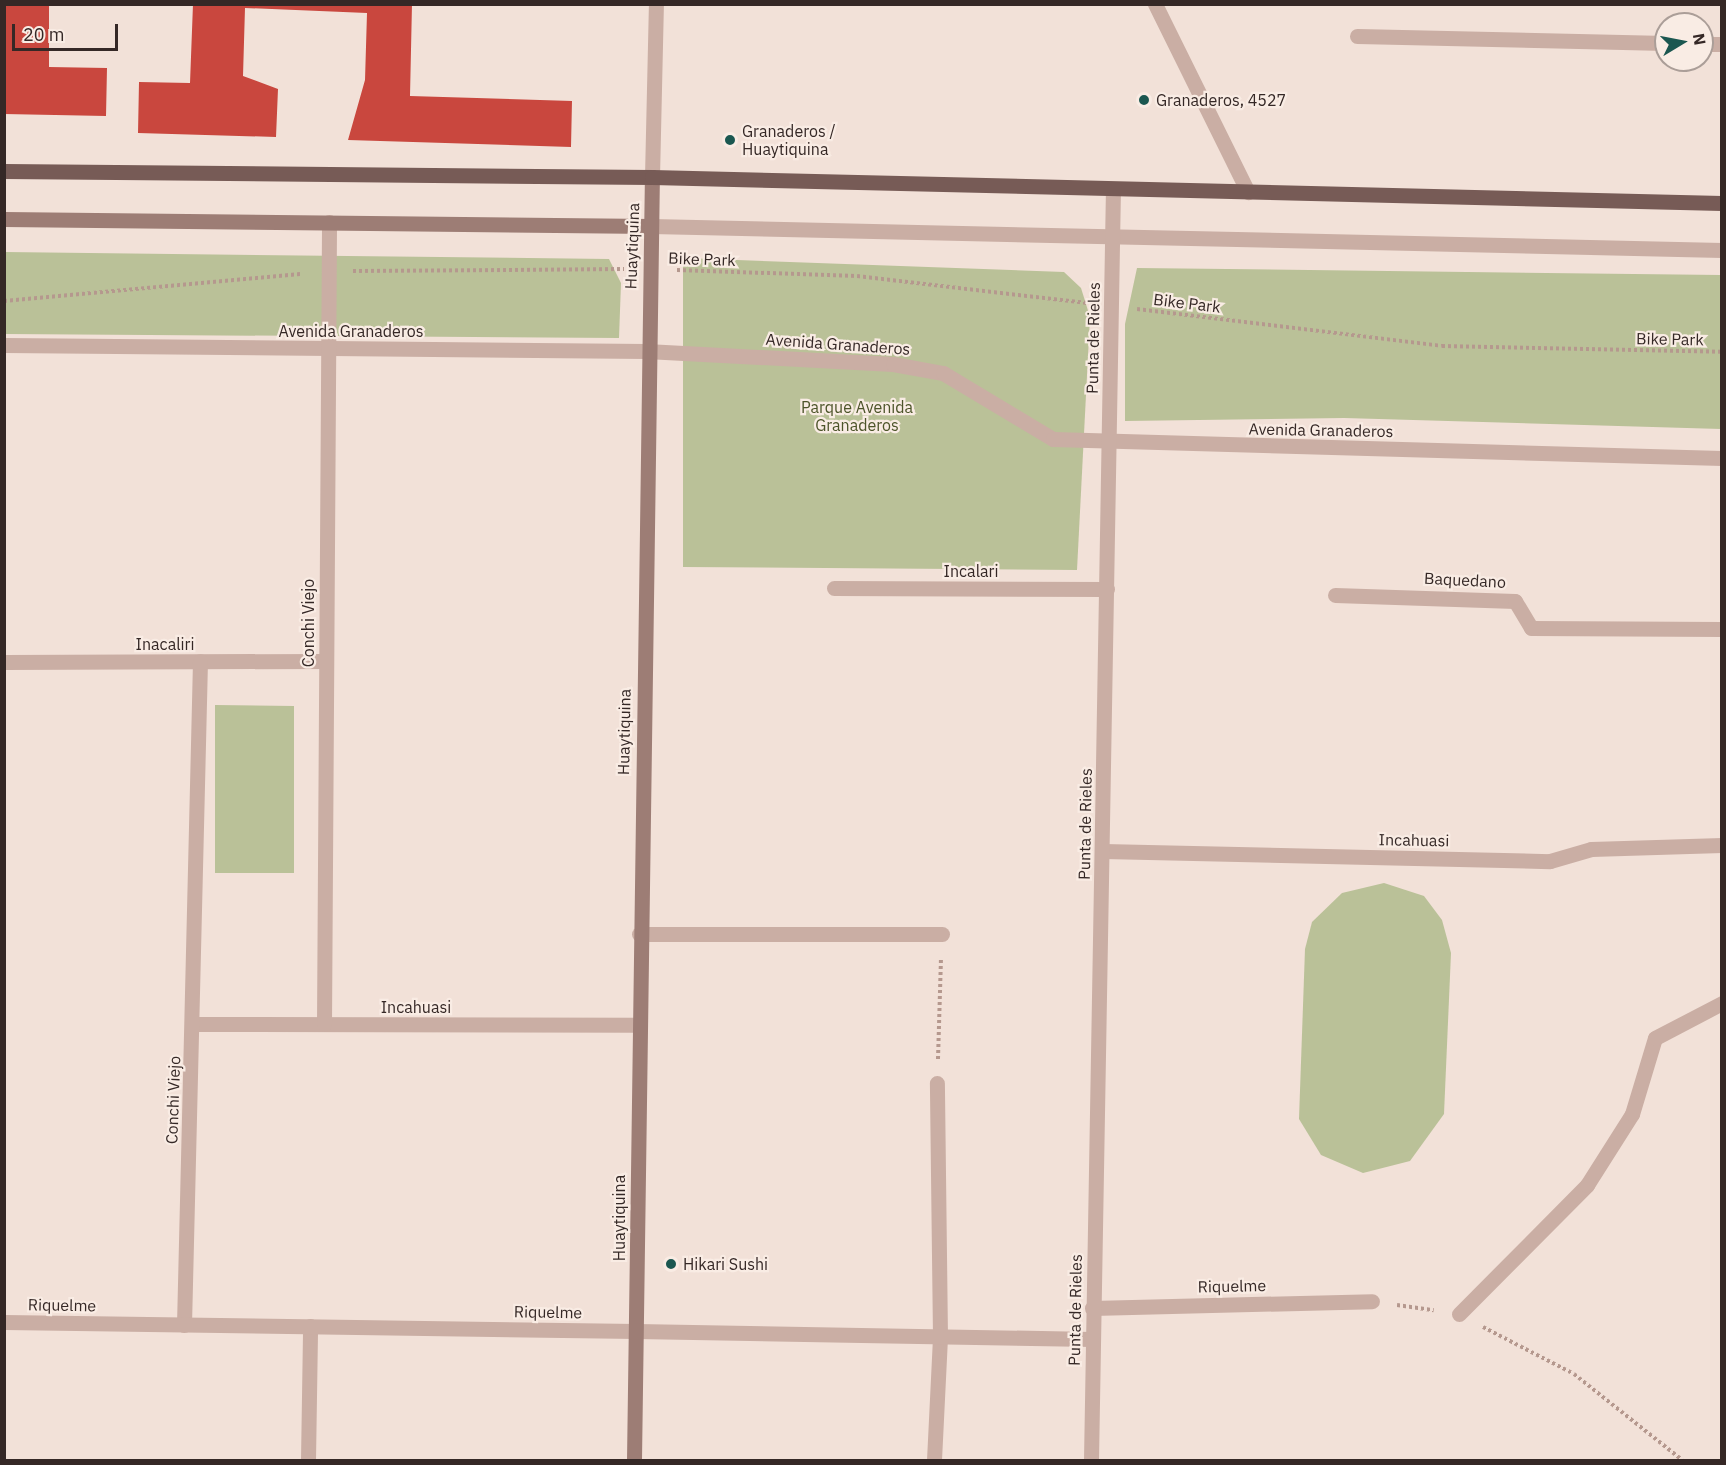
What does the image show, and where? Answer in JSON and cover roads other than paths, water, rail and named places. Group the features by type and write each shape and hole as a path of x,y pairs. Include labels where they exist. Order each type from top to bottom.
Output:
{"main road":[{"path":"4,171 652,177 1722,203"},
{"name":"Huaytiquina","path":"634,1461 646,351 652,177"},
{"path":"4,219 651,226"}],"street":[{"name":"Huaytiquina","path":"652,177 656,4"},
{"path":"1155,4 1248,192"},
{"path":"1357,36 1654,43"},
{"name":"Punta de Rieles","path":"1091,1461 1113,189"},
{"name":"Conchi Viejo","path":"324,1024 329,222"},
{"path":"651,226 1113,234 1722,250"},
{"name":"Avenida Granaderos","path":"4,345 646,351 893,364 943,373 1053,439 1110,444 1722,458"},
{"name":"Incalari","path":"834,588 1107,589"},
{"name":"Baquedano","path":"1335,595 1515,601 1531,628 1722,629"},
{"name":"Inacaliri","path":"4,662 326,661"},
{"name":"Conchi Viejo","path":"183,1324 194,1024 200,662"},
{"name":"Incahuasi","path":"1103,851 1550,861 1591,849 1722,845"},
{"path":"639,934 942,934"},
{"path":"1459,1314 1587,1185 1632,1114 1655,1038 1722,1003"},
{"name":"Incahuasi","path":"194,1024 638,1025"},
{"path":"934,1461 940,1337 938,1083"},
{"name":"Riquelme","path":"1092,1308 1372,1301"},
{"name":"Riquelme","path":"4,1322 1092,1339"},
{"path":"308,1461 310,1326"}],"place":[{"name":"Granaderos, 4527","path":"1144,100"},
{"name":"Granaderos / Huaytiquina","path":"730,140"},
{"name":"Hikari Sushi","path":"671,1264"}],"park label":[{"name":"Parque Avenida Granaderos","path":"857,416"}]}
